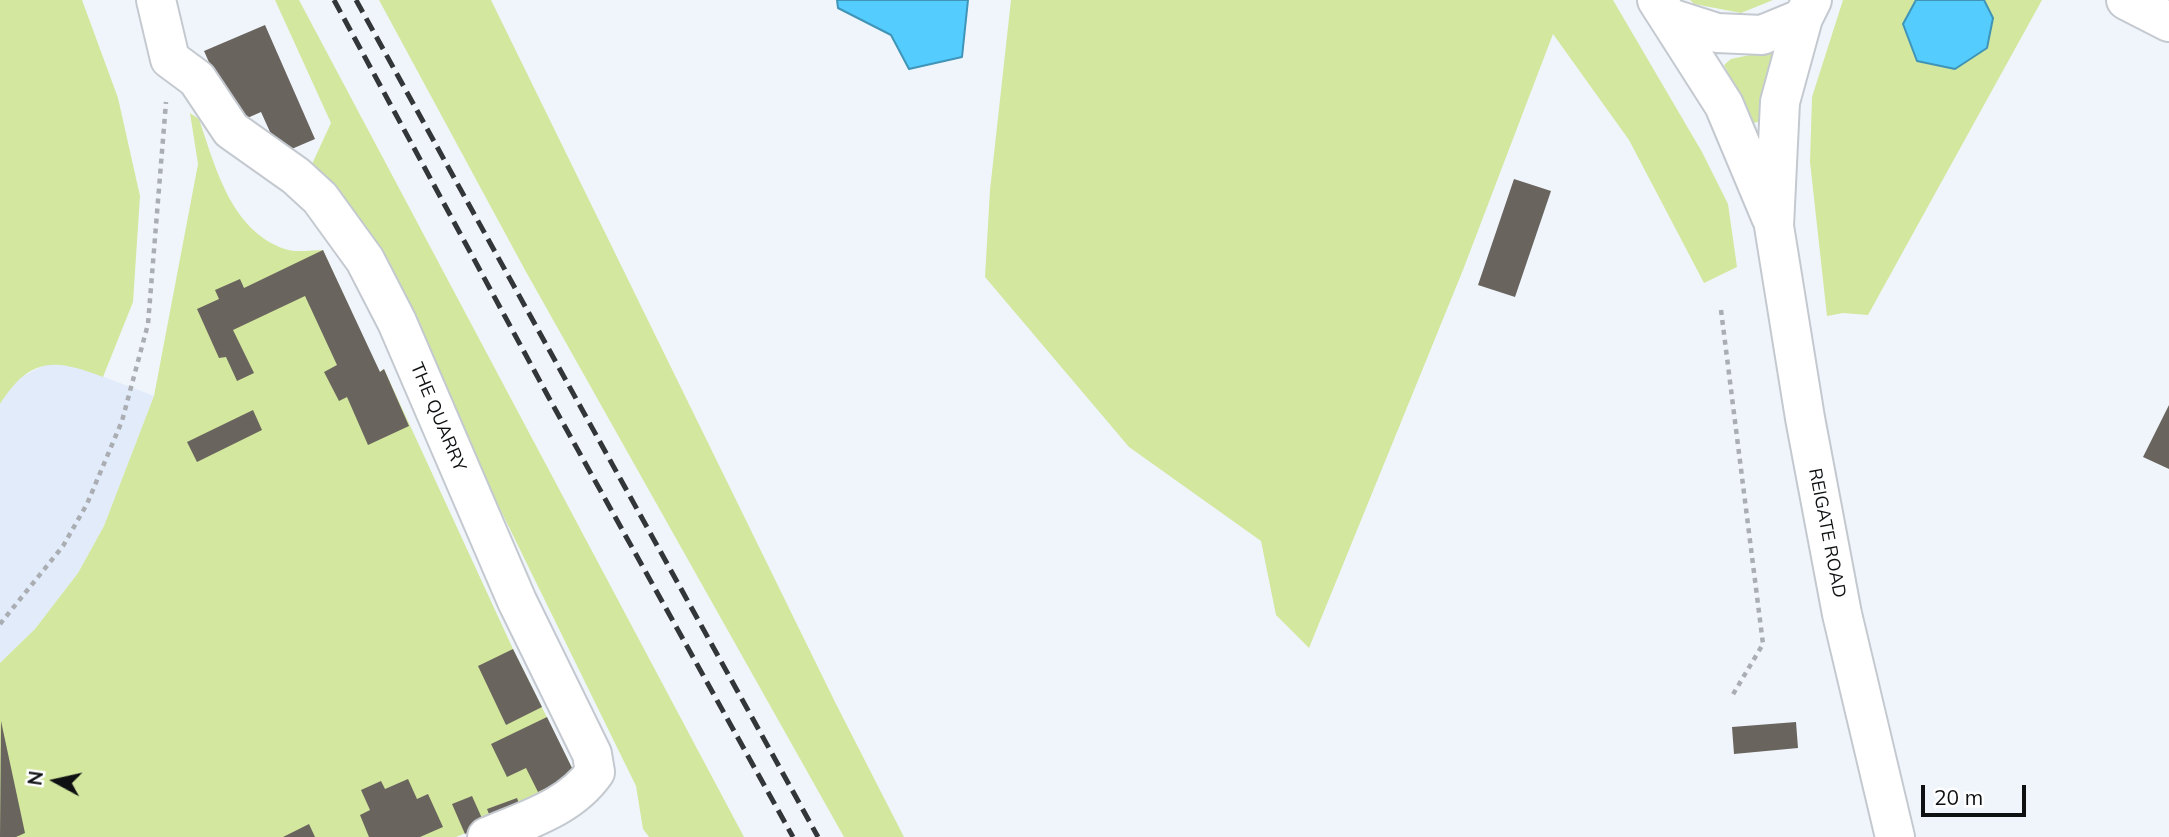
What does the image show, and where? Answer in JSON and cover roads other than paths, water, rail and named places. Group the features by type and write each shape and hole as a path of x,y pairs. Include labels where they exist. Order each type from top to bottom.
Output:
{"main road":[{"name":"THE QUARRY","path":"156,0 170,59 197,79 231,130 296,176 320,198 365,260 397,322 517,601 593,754 595,772 582,790 560,805 487,837"},
{"path":"2126,0 2169,22"},
{"path":"1663,9 1717,33 1762,35 1808,9"},
{"name":"REIGATE ROAD","path":"1663,9 1724,105 1774,226"},
{"name":"REIGATE ROAD","path":"1808,9 1780,102 1774,226 1805,418 1842,614 1895,837"}],"water":[{"path":"837,0 968,0 962,57 909,69 891,35 838,8"},
{"path":"1916,0 1984,0 1993,18 1987,48 1955,69 1917,61 1903,24"}],"railway":[{"path":"334,0 549,398 793,837"},
{"path":"356,0 818,837"}]}
